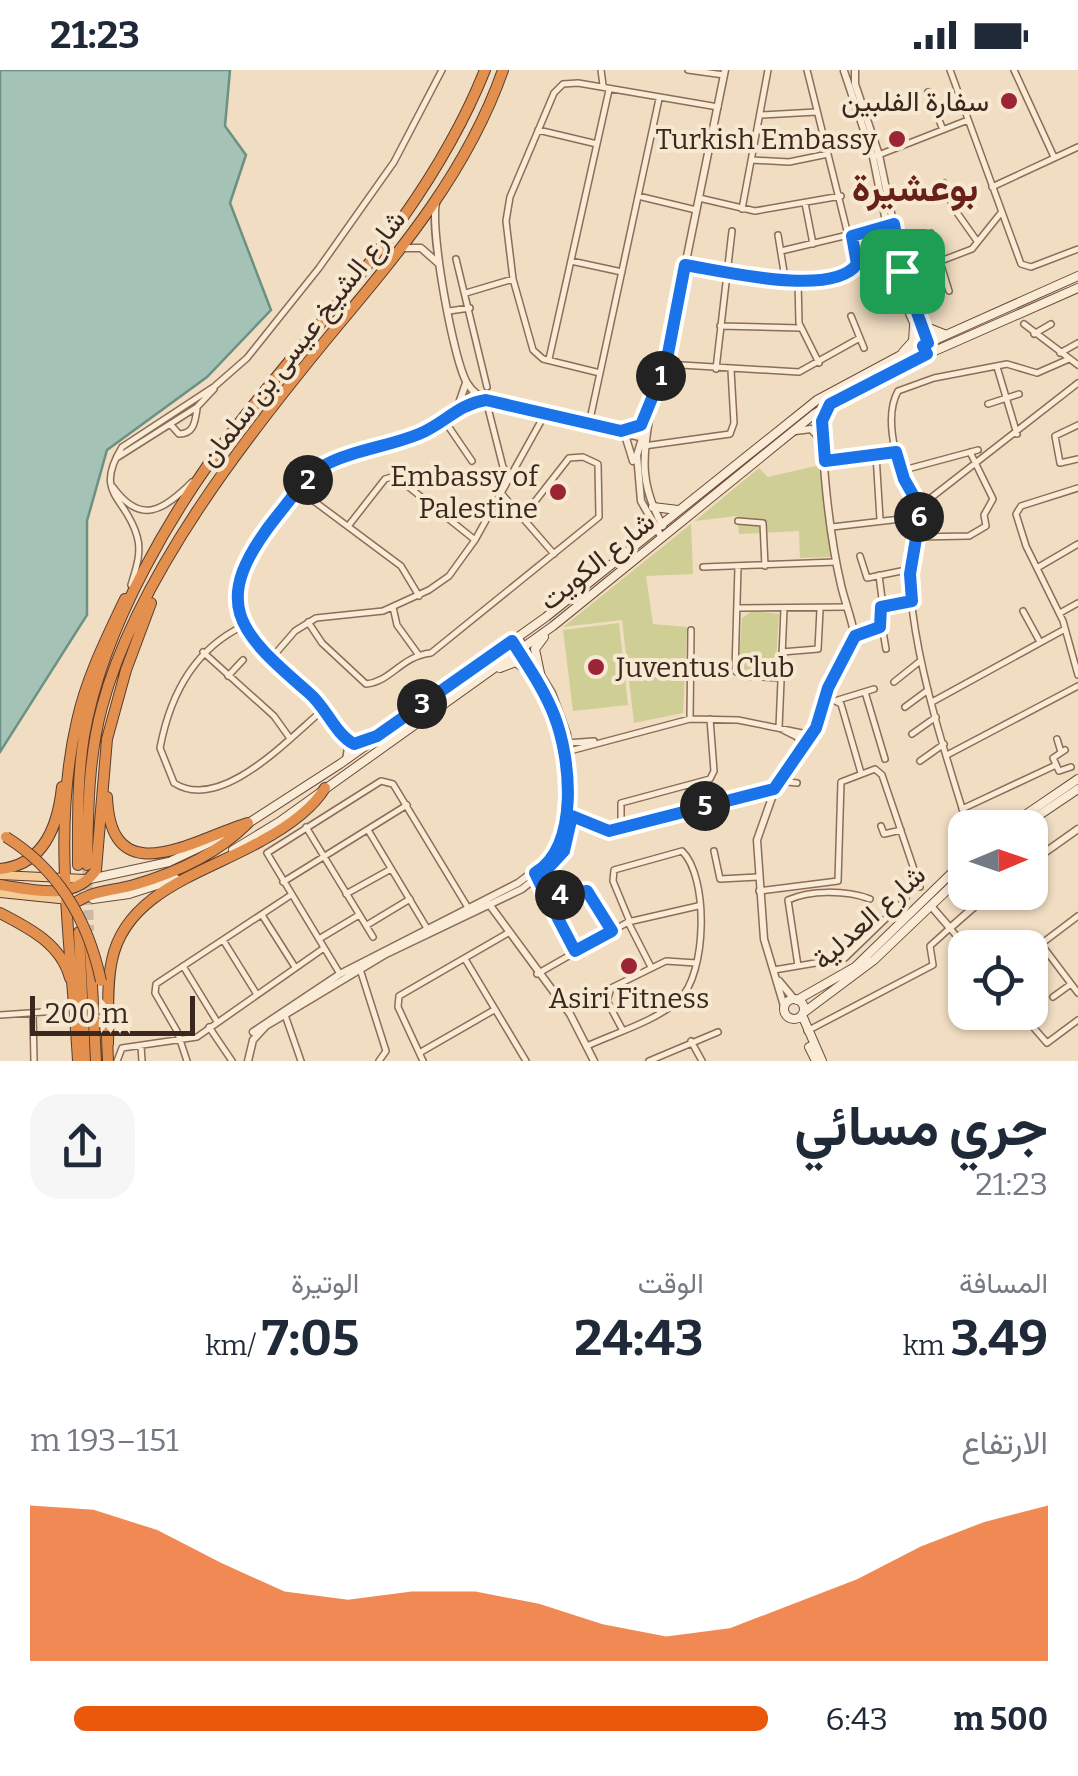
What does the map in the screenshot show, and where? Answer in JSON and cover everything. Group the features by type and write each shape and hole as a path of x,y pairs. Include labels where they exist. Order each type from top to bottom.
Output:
{"highway":[{"name":"شارع الشيخ عيسى بن سلمان","path":"485,70 449,148 408,216 205,469 142,574 85,734 82,865 92,756 103,703 125,643 210,491 250,434 402,248 438,197 472,143 503,70"},
{"path":"0,872 29,859 51,834 74,732 95,666 131,585 142,574"},
{"path":"75,895 90,879 99,858 102,775 111,721 160,579"},
{"path":"111,721 107,807 112,827 126,847 146,855 166,853 248,823"},
{"path":"74,732 75,1006 81,1061"},
{"path":"108,1061 110,973 116,944 143,904 273,834 318,800 325,788"},
{"path":"0,889 75,895 162,876 214,850 248,823"},
{"path":"0,834 46,866 82,922 101,980 108,1044"},
{"path":"0,912 61,957 75,1006"},
{"path":"81,1061 84,932 96,1061"}],"main road":[{"name":"شارع الكويت","path":"90,879 169,862 248,823 518,643 553,626 830,404 954,332 1078,276"},
{"name":"شارع الكويت","path":"75,895 143,891 198,869 279,822 486,672 817,400 899,356 928,349 1078,288"},
{"path":"899,356 913,341 918,326 936,334 954,332"},
{"path":"653,508 667,512 682,508"},
{"path":"640,544 650,519"},
{"path":"536,675 535,649 553,626"},
{"path":"486,672 516,662 536,675"},
{"path":"1033,810 1078,780"},
{"path":"1047,810 1078,789"},
{"path":"0,872 75,895"},
{"name":"شارع العدلية","path":"784,1006 855,967 948,877"},
{"name":"شارع العدلية","path":"802,1014 874,960 948,890"},
{"path":"795,1000 819,1061"},
{"path":"784,1006 819,1061"},
{"path":"790,1018 802,1014"}],"street":[{"path":"168,421 247,358 394,162 442,70"},
{"path":"548,358 597,144 606,88 601,70"},
{"path":"659,527 643,477 644,422 666,364 725,73 688,70"},
{"path":"742,208 768,70"},
{"path":"807,70 852,236 856,267"},
{"path":"876,156 844,70 855,70 855,84 876,156 902,271 928,349"},
{"path":"950,70 1023,266 1078,249"},
{"path":"1014,70 1054,157"},
{"path":"600,373 539,357 530,344 514,279 507,208 554,93 562,84 718,106"},
{"path":"928,92 943,130"},
{"path":"590,424 659,98"},
{"path":"761,115 816,112"},
{"path":"876,156 968,120"},
{"path":"538,130 597,144"},
{"path":"992,187 1078,147"},
{"path":"752,160 789,162 828,154"},
{"path":"944,184 954,207 978,242"},
{"path":"638,196 696,210"},
{"path":"699,198 742,208 840,196"},
{"path":"438,197 433,220 439,264 466,382 474,393 486,400 643,438 730,434 734,423 730,370"},
{"path":"805,203 813,244"},
{"path":"938,262 960,255 978,242 1001,212"},
{"path":"781,251 890,225"},
{"path":"990,230 1006,227"},
{"path":"716,369 732,231"},
{"path":"931,233 949,291"},
{"path":"778,235 784,272"},
{"path":"402,248 425,250 439,264"},
{"path":"456,259 487,387"},
{"path":"685,265 798,281 842,274 884,260"},
{"path":"570,261 622,272"},
{"path":"466,293 514,279"},
{"path":"798,281 800,328 819,363"},
{"path":"449,311 470,308"},
{"path":"851,316 864,348"},
{"path":"1024,324 1078,365"},
{"path":"1034,334 1051,324"},
{"path":"720,326 800,328"},
{"path":"666,364 800,372 858,339"},
{"path":"1060,353 1078,343"},
{"path":"921,509 900,471 896,452 894,402 905,387 1010,364 1037,373 1069,359"},
{"path":"996,368 1017,434"},
{"path":"457,409 466,382"},
{"path":"1056,765 962,810 920,662 911,569 921,509 1078,383"},
{"path":"131,585 138,537 109,482 114,460 122,447 197,407 215,386"},
{"path":"340,764 348,752 345,739 324,709 270,660 244,626 238,599 246,564 299,490 327,463 414,436 444,420 474,393"},
{"path":"988,404 1019,394"},
{"path":"635,473 653,398"},
{"path":"457,409 486,400"},
{"path":"486,400 503,468 510,477"},
{"path":"784,1006 772,971 758,884 757,840 776,785 807,741 855,636 836,562 832,528 823,416 830,404"},
{"path":"168,421 179,434 188,433 194,427 197,407"},
{"path":"270,660 308,622 332,614 369,613 393,607 449,576 475,540 544,414"},
{"path":"444,420 472,460"},
{"path":"624,431 644,422"},
{"path":"1078,425 1055,436 1060,463 1078,458"},
{"path":"791,433 812,429 824,446"},
{"path":"624,431 650,519 665,536"},
{"path":"900,471 978,450"},
{"path":"825,461 896,452"},
{"path":"916,537 969,536 985,528 984,515 993,499 974,467 970,452"},
{"path":"876,454 880,519"},
{"path":"308,622 322,643 366,684 380,680 418,654 433,652 601,512 596,461 579,456 567,460 522,518"},
{"path":"109,482 124,503 143,510 158,510 205,469"},
{"path":"349,525 385,479 404,479 475,540"},
{"path":"1078,488 1018,509 1024,543 1060,614 1078,675"},
{"path":"299,490 405,570 419,596"},
{"path":"501,493 554,554"},
{"path":"832,528 918,517"},
{"path":"738,521 763,523 765,566"},
{"path":"1036,568 1078,544"},
{"path":"860,556 865,576 911,569"},
{"path":"703,567 836,562"},
{"path":"738,567 735,671 744,676 781,678"},
{"path":"879,574 883,607"},
{"path":"886,648 878,611 912,601"},
{"path":"1060,614 1078,603"},
{"path":"393,607 398,625 418,654"},
{"path":"738,608 847,607"},
{"path":"779,728 784,609"},
{"path":"782,652 818,650 820,610"},
{"path":"1023,611 1040,642"},
{"path":"244,626 203,651 186,678 161,742 162,761 174,783 197,792 221,789 324,709"},
{"path":"855,636 880,627"},
{"path":"932,702 1065,629"},
{"path":"690,719 691,630"},
{"path":"243,1061 254,1034 342,976 537,876 564,851 572,816 566,747 518,643"},
{"path":"203,651 274,716 289,737"},
{"path":"228,676 243,660"},
{"path":"894,682 920,662"},
{"path":"947,755 1078,686"},
{"path":"825,696 838,700 874,689"},
{"path":"905,707 928,690"},
{"path":"865,692 885,759"},
{"path":"838,700 861,773"},
{"path":"912,734 936,716"},
{"path":"566,747 690,719 779,728 807,741"},
{"path":"622,828 621,803 689,786 713,775 710,719"},
{"path":"779,728 807,741"},
{"path":"345,739 357,744 377,736"},
{"path":"1057,739 1063,751 1054,757 1056,765 1060,772 1071,767"},
{"path":"920,760 944,744"},
{"path":"537,876 554,856 565,832 566,747"},
{"path":"798,966 787,904 798,887 838,881 844,779 838,769"},
{"path":"844,779 874,769 881,772 920,888"},
{"path":"342,976 268,854 384,780 392,782 470,911"},
{"path":"572,816 604,831 776,785 797,783"},
{"path":"689,786 695,808"},
{"path":"283,882 407,805"},
{"path":"882,826 884,834 900,830"},
{"path":"306,828 374,937"},
{"path":"1048,850 1078,829"},
{"path":"368,830 428,932"},
{"path":"587,1046 679,1000 696,963 701,932 693,868 682,851 619,866 612,873 629,922 651,967"},
{"path":"714,851 720,879 853,894 870,900"},
{"path":"346,894 391,869"},
{"path":"537,876 575,951"},
{"path":"549,902 584,890 612,931"},
{"path":"187,1061 181,1040 154,990 157,982 291,895"},
{"path":"367,925 410,900"},
{"path":"772,971 846,958 906,900"},
{"path":"488,902 536,974 570,1014 594,1061"},
{"path":"536,974 629,922 700,906"},
{"path":"931,906 950,928"},
{"path":"806,1031 933,965 930,946 970,910"},
{"path":"319,940 359,914"},
{"path":"262,915 295,968"},
{"path":"1048,939 1078,916"},
{"path":"423,1061 397,998 508,933"},
{"path":"223,940 256,993"},
{"path":"117,1061 122,1048 181,1040 209,1027 324,948"},
{"path":"1048,952 1078,992"},
{"path":"466,959 524,1060"},
{"path":"623,1030 608,1001 608,992 651,967 680,960 696,963"},
{"path":"182,966 216,1020"},
{"path":"359,966 386,1052 379,1061"},
{"path":"772,971 795,1000"},
{"path":"254,1034 342,976"},
{"path":"1053,997 1071,984"},
{"path":"421,1052 494,1010"},
{"path":"0,1015 58,1011"},
{"path":"33,1013 34,1061"},
{"path":"286,1015 300,1061"},
{"path":"1034,1030 1044,1042 1078,1020"},
{"path":"209,1027 230,1059"},
{"path":"648,1061 718,1032"},
{"path":"691,1042 702,1061"},
{"path":"141,1046 142,1061"}],"shaded area":[{"path":"0,70 230,70 225,126 246,155 230,203 271,310 207,377 107,450 87,521 87,615 0,752"},
{"path":"820,465 831,557 800,558 799,531 739,534 737,516 695,521 759,468 768,477"},
{"path":"691,524 693,574 646,576 653,624 687,627 683,713 634,723 622,620 563,627"},
{"path":"752,611 779,614 775,674 738,669 742,618"},
{"name":"Juventus Club","path":"619,623 628,705 573,711 563,630"}],"tunnel":[{"path":"87,865 89,931"}],"place":[{"name":"سفارة الفلبين","path":"1009,101"},
{"name":"Turkish Embassy","path":"897,139"},
{"name":"Embassy of Palestine","path":"558,492"},
{"name":"Juventus Club","path":"596,667"},
{"name":"Asiri Fitness","path":"629,966"}],"district":[{"name":"بوعشيرة","path":"915,188"}],"route":[{"path":"902,271 894,224 852,236 857,264 842,274 783,282 685,265 666,364 641,425 621,431 486,400 464,405 425,432 327,463 278,516 246,564 238,599 253,644 312,695 345,739 354,744 377,736 512,641 552,711 563,752 565,832 554,856 535,873 549,902 579,889 587,891 612,931 575,951 549,902 539,878 564,851 572,816 609,831 774,789 816,728 831,680 851,651 855,636 880,627 881,607 912,601 910,574 921,509 911,495 896,452 825,461 823,430 823,416 830,404 871,379 927,354 923,346 928,343 902,271"}]}
